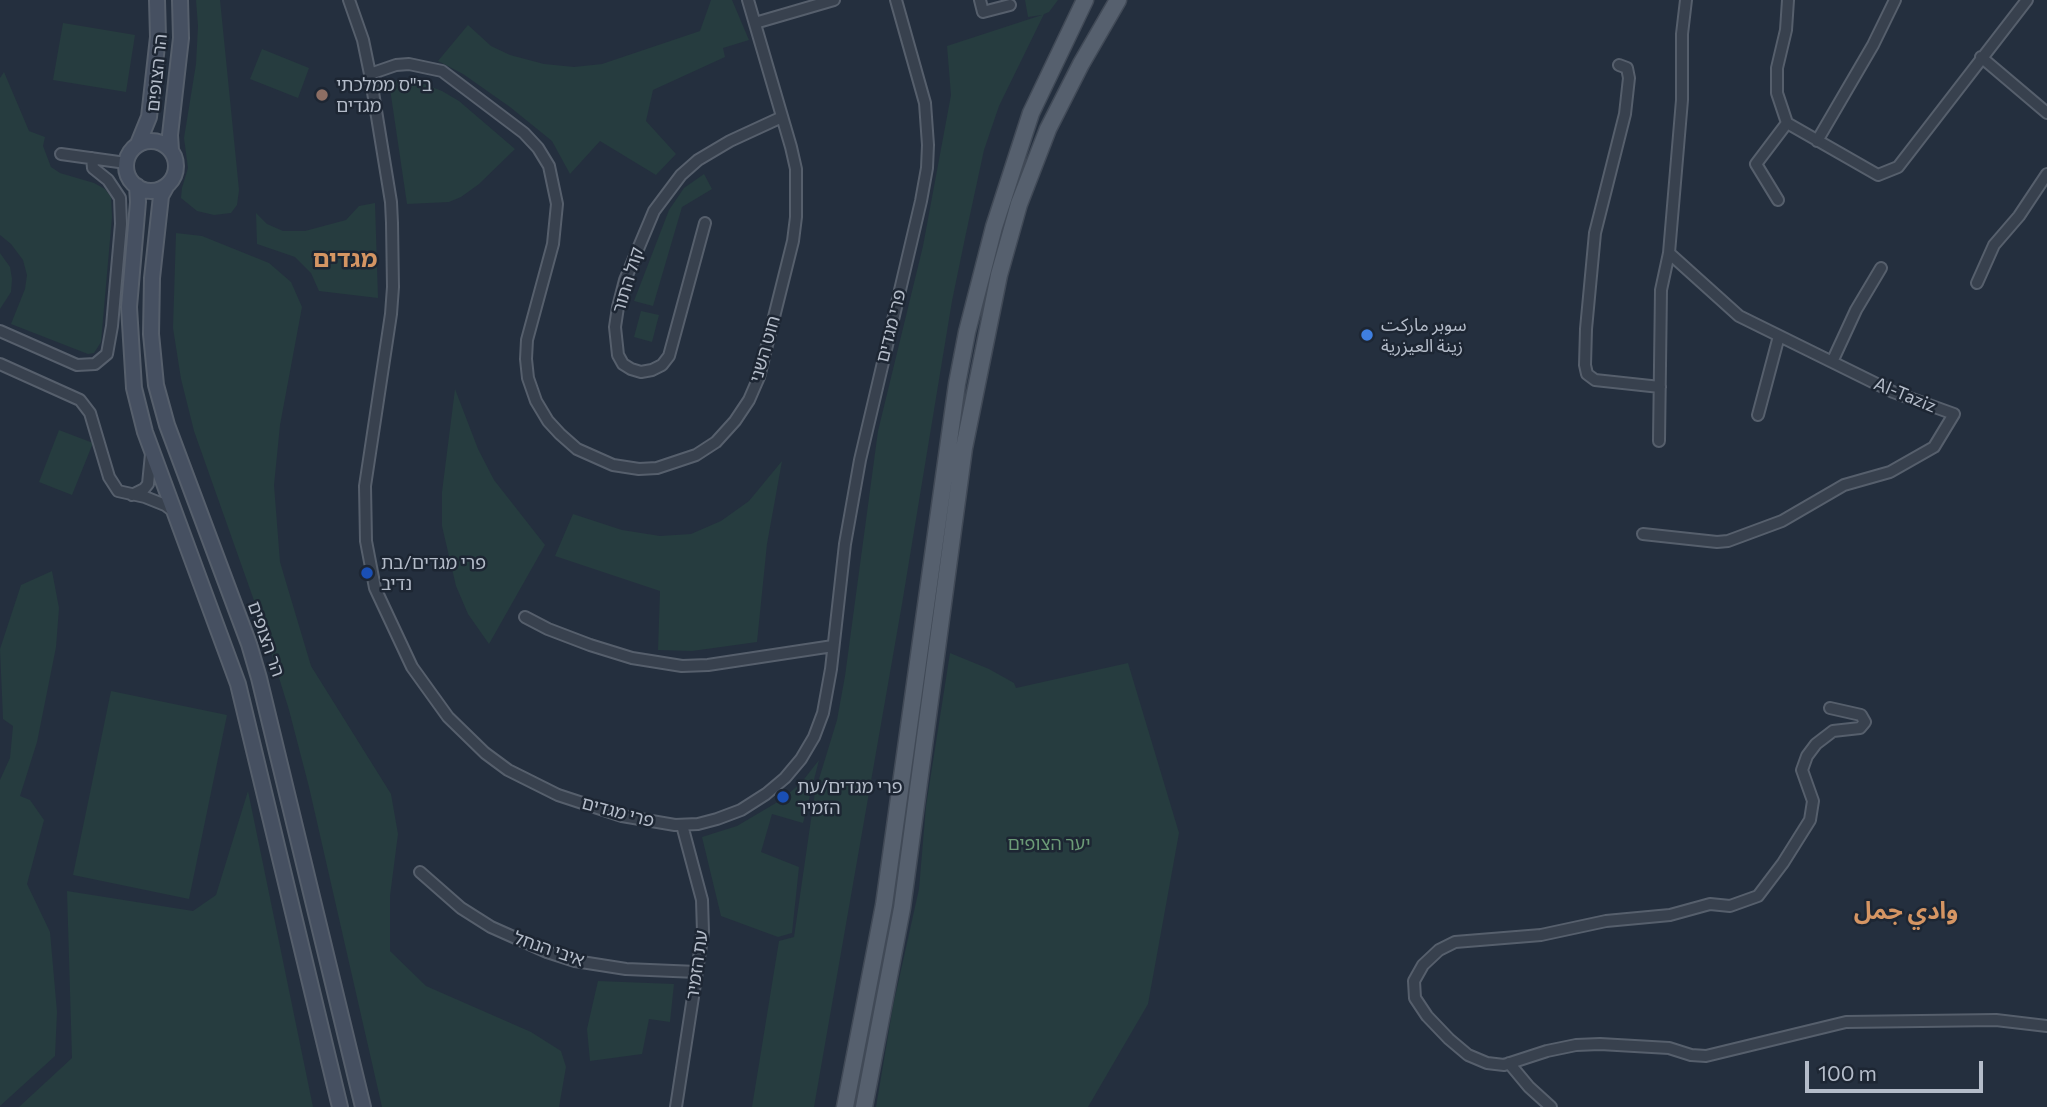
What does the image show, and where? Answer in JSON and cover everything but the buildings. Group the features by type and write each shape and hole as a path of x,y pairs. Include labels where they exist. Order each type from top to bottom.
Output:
{"main road":[{"name":"הר הצופים","path":"138,144 149,117 158,37 157,0"},
{"name":"הר הצופים","path":"171,149 170,135 181,38 180,0"},
{"path":"845,1107 884,905 957,384 967,332 993,227 1027,124 1085,0"},
{"path":"864,1107 902,908 964,448 993,300 1019,204 1048,129 1118,0"},
{"path":"155,140 171,149 177,166 172,181 166,187 149,191 131,180 126,163 131,150 138,144 155,140"},
{"path":"137,186 138,202 130,276 129,335 134,388 151,447 238,684 340,1107"},
{"name":"הר הצופים","path":"166,187 161,196 152,278 151,334 156,385 167,425 249,644 263,690 363,1107"}],"street":[{"name":"פרי מגדים","path":"349,0 363,40 391,202 393,287 366,475 364,511 370,567 386,613 412,667 448,717 485,753 508,770 558,795 622,816 647,822 682,825 708,822 741,810 785,778 814,737 828,694 845,544 862,448 927,168 925,103 896,0"},
{"name":"חוט השני","path":"370,74 396,65 409,64 442,71 524,133 538,148 549,166 557,204 553,244 531,318 526,359 528,378 536,401 560,435 584,452 613,465 639,469 657,468 696,455 716,442 749,400 759,377 793,241 796,169 748,0"},
{"path":"754,19 835,0"},
{"path":"980,0 984,12 1010,5"},
{"path":"1659,441 1661,290 1669,253 1682,100 1682,34 1686,0"},
{"path":"1788,0 1786,30 1777,68 1777,93 1787,123 1878,174 1898,167 2027,0"},
{"path":"1818,141 1873,46 1895,0"},
{"path":"1981,57 2047,113"},
{"path":"1619,65 1627,68 1629,78 1625,114 1595,233 1586,329 1587,374 1595,380 1660,387"},
{"name":"קול התור","path":"705,223 669,356 662,365 652,370 641,372 631,369 623,364 618,355 615,327 618,307 633,260 654,211 681,175 698,160 730,141 782,117"},
{"path":"1778,200 1756,164 1787,123"},
{"path":"61,154 126,163"},
{"path":"0,331 77,365 95,364 107,354 121,224 120,198 108,180 93,168 92,158"},
{"path":"1977,283 1994,245 2019,216 2047,174"},
{"name":"Al-Taziz","path":"1643,534 1728,541 1782,521 1844,485 1890,472 1934,447 1954,414 1893,392 1740,316 1669,253"},
{"path":"1832,362 1856,310 1881,268"},
{"path":"1758,415 1779,336"},
{"path":"0,364 74,396 84,405 93,422 118,491 157,501 175,512"},
{"path":"132,495 148,484 151,447"},
{"path":"525,617 590,645 632,658 682,666 708,665 833,646"},
{"path":"1829,708 1861,715 1865,722 1860,727 1833,731 1816,744 1807,756 1802,771 1813,801 1810,820 1758,897 1730,905 1710,904 1666,915 1606,921 1541,934 1455,942 1439,950 1423,965 1414,981 1415,998 1427,1016 1468,1055 1487,1063 1509,1063 1547,1051 1600,1044 1669,1048 1691,1055 1706,1056 1846,1022 1996,1020 2047,1026"},
{"name":"עת הזמיר","path":"676,1107 703,932 702,900 682,825"},
{"name":"איבי הנחל","path":"420,872 461,908 491,927 547,953 575,961 626,969 697,972"},
{"path":"1509,1063 1529,1087 1551,1107"}],"green space":[{"path":"196,0 220,0 239,190 237,205 231,213 214,215 197,211 181,198 188,168 184,138 196,64"},
{"path":"711,0 732,0 749,40 723,48 725,57 653,90 646,121 676,154 656,175 600,141 570,174 552,141 463,74 438,61 468,25 491,46 510,55 544,64 574,67 602,64 700,31"},
{"path":"1025,0 1058,0 1049,12 1044,14 999,106 984,150 952,301 814,1107 752,1107 779,941 794,937 815,792 837,720 878,431 923,246 951,95 947,46 1042,15 1028,17"},
{"path":"63,23 135,35 126,92 53,80"},
{"path":"262,49 309,68 298,98 250,79"},
{"path":"4,72 29,131 45,137 43,146 51,167 60,173 94,183 105,189 111,197 112,217 101,342 94,353 88,354 11,324 25,289 27,275 23,260 0,235 0,78"},
{"path":"411,79 459,101 515,149 479,184 449,202 407,204 389,82"},
{"path":"704,174 712,189 682,207 653,306 634,301 669,210 684,188"},
{"path":"375,203 378,298 319,291 311,273 295,257 257,244 256,213 267,224 283,231 305,231 346,220 359,206"},
{"path":"176,233 202,236 269,263 291,282 302,307 280,425 274,485 280,562 311,666 391,794 398,834 390,896 390,951 426,986 531,1032 561,1051 566,1067 559,1107 382,1107 289,710 263,626 194,431 181,379 173,328"},
{"path":"0,253 10,267 12,279 11,292 0,309"},
{"path":"641,311 659,315 652,342 634,337"},
{"path":"455,389 478,449 494,480 545,545 489,644 468,614 456,586 442,526 442,492"},
{"path":"59,430 93,443 72,495 39,482"},
{"path":"782,461 767,544 757,642 692,651 658,650 660,591 555,556 573,514 622,530 660,536 691,534 721,521 749,501"},
{"path":"52,571 59,608 56,647 37,742 20,796 30,800 44,820 27,884 50,932 57,1012 55,1056 0,1106 0,780 10,758 13,726 3,719 0,649 21,585"},
{"name":"יער הצופים","path":"950,653 989,669 1014,683 1016,688 1128,663 1179,833 1148,1004 1088,1107 876,1107 893,1006 919,889 926,806"},
{"path":"111,691 227,715 189,899 73,875"},
{"path":"819,760 803,823 772,814 761,852 799,867 792,933 778,937 721,916 702,837 737,826 781,800 801,783"},
{"path":"248,791 313,1107 19,1107 72,1058 67,891 193,911 216,895"},
{"path":"598,981 674,984 670,1022 649,1019 642,1054 590,1061 587,1029"}],"place":[{"name":"בי\"ס ממלכתי מגדים","path":"322,95"},
{"name":"سوبر ماركت زينة العيزرية","path":"1367,335"},
{"name":"פרי מגדים/בת נדיב","path":"367,573"},
{"name":"פרי מגדים/עת הזמיר","path":"783,797"}],"district":[{"name":"מגדים","path":"345,259"},
{"name":"وادي جمل","path":"1906,911"}]}
